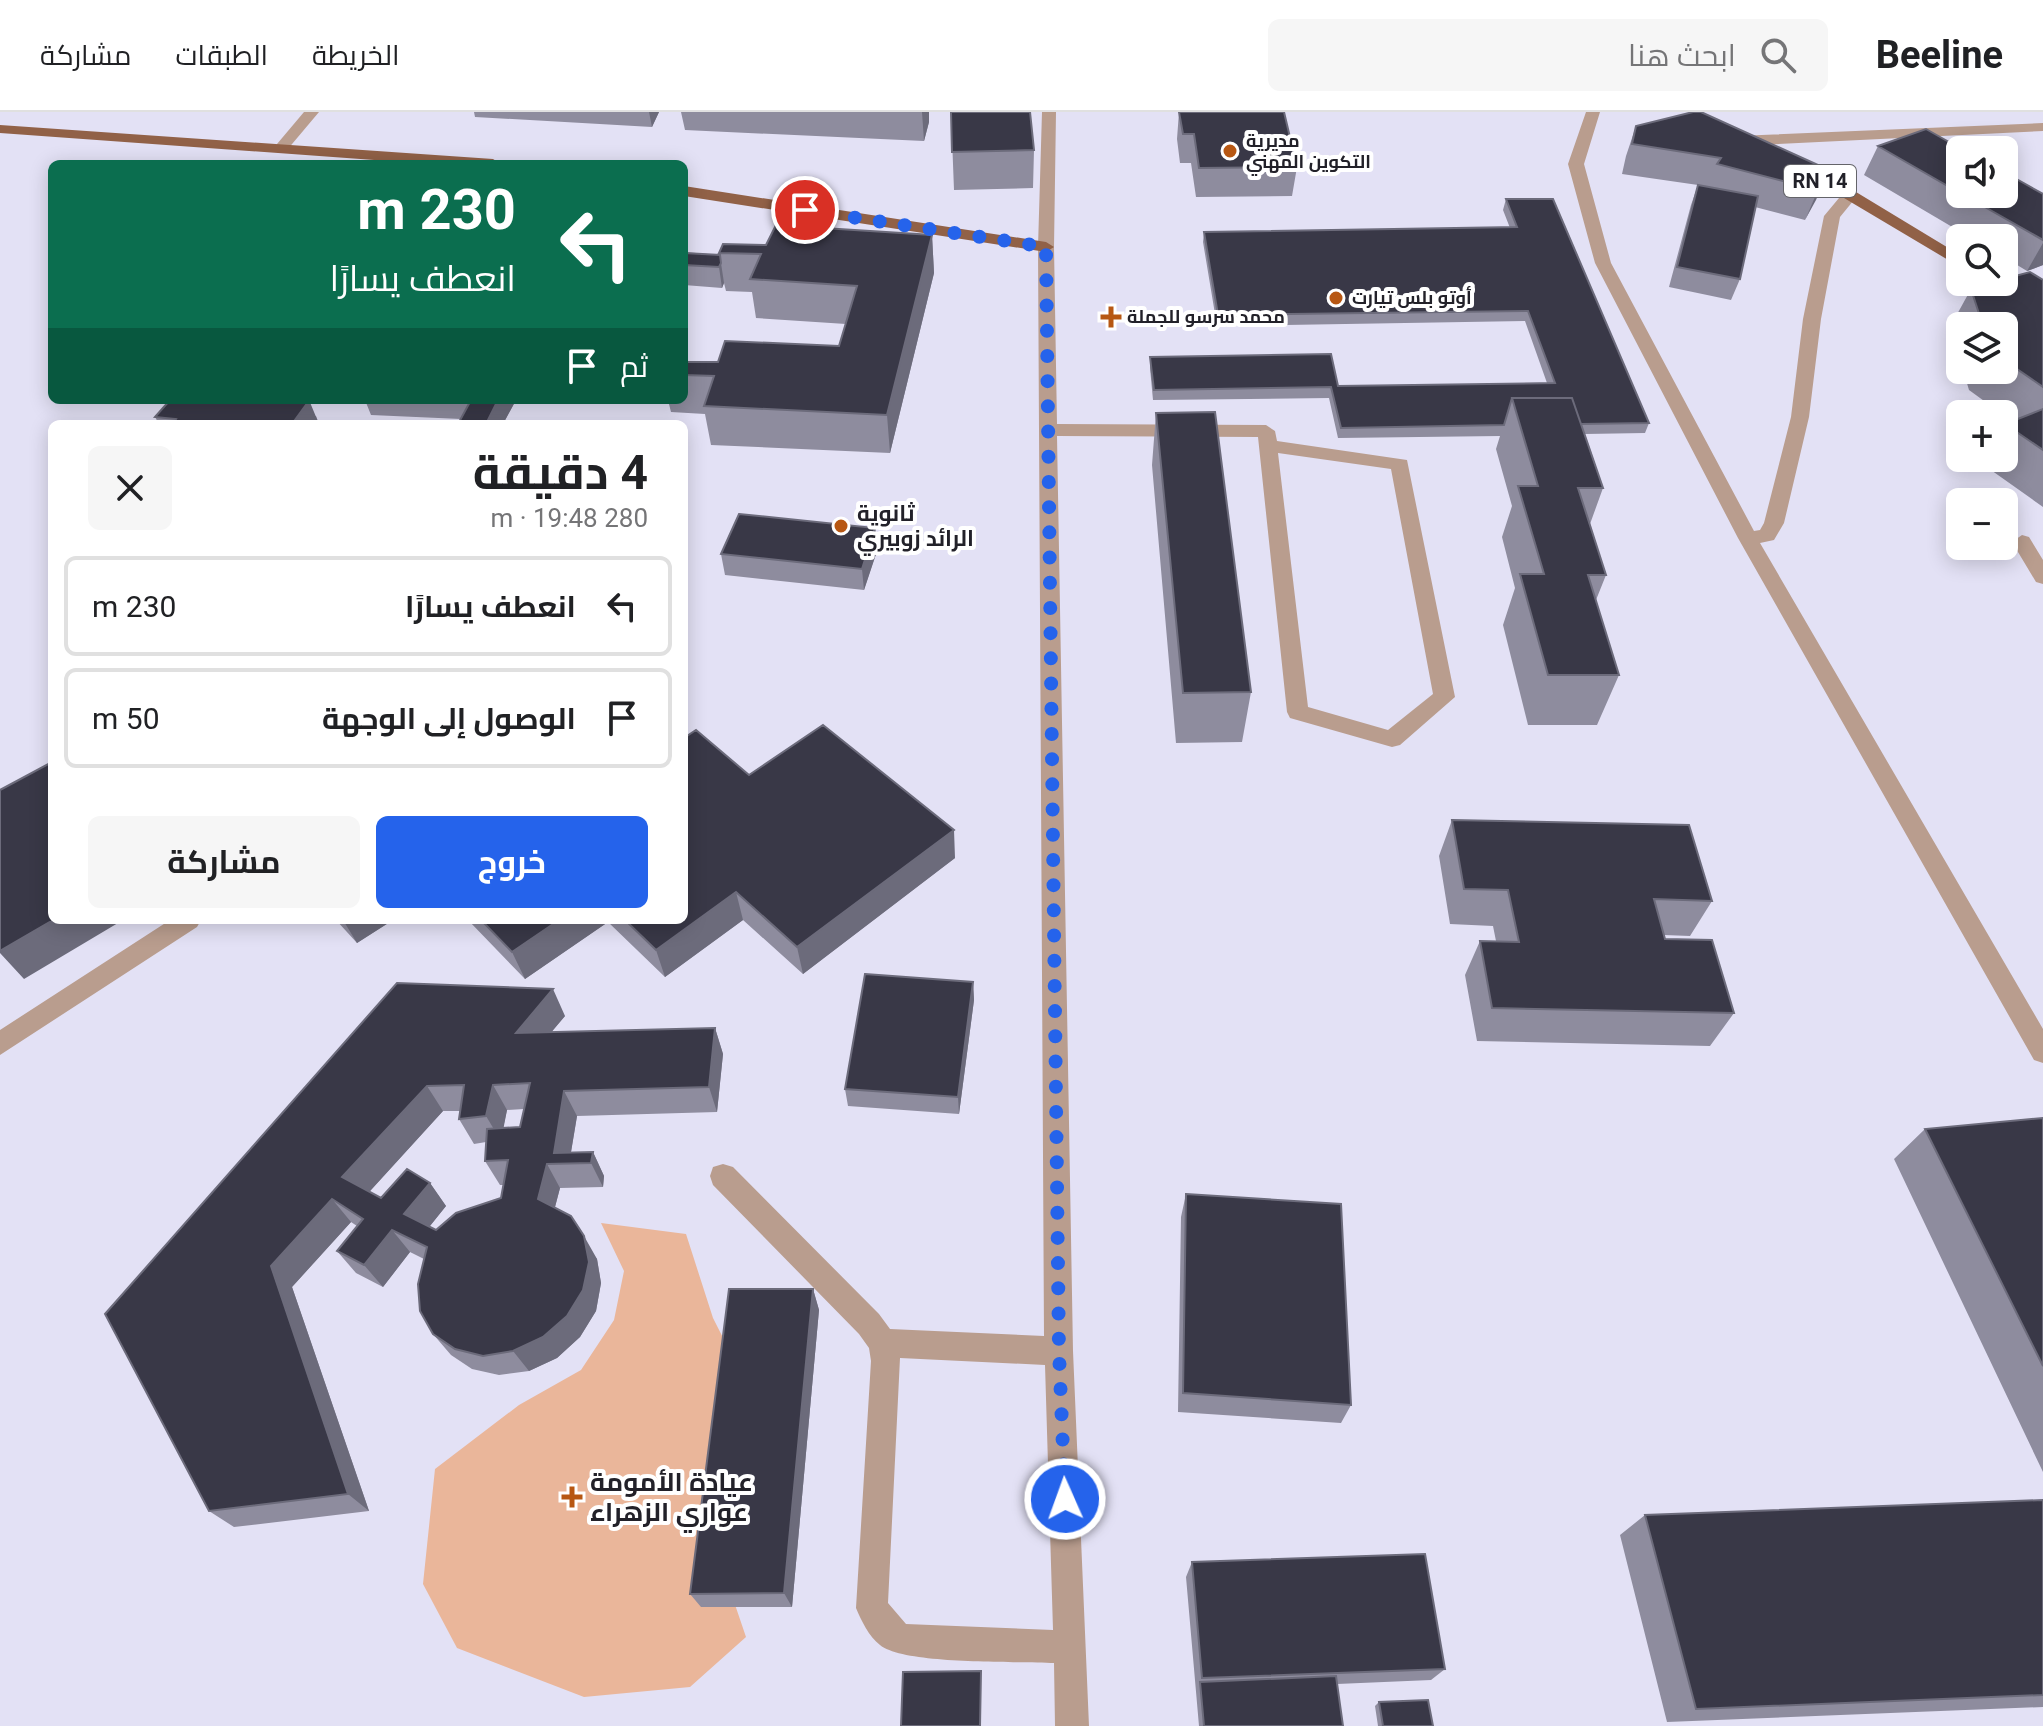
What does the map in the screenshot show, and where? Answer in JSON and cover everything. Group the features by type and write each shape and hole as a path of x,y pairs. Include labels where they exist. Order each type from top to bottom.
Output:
{"main road":[{"path":"0,129 443,160"},
{"name":"RN 14","path":"1730,138 1850,195 1946,253"},
{"path":"688,192 1046,247"}],"street":[{"path":"282,147 312,112"},
{"path":"1049,112 1046,247 1059,1351 1072,1726"},
{"path":"1593,112 1576,164 1603,263 1748,538 2043,1052"},
{"path":"1730,138 2043,127"},
{"path":"1748,538 1767,535 1774,523 1800,417 1812,319 1832,216 1850,195"},
{"path":"1050,430 1266,431 1298,712 1392,739 1444,697 1400,464 1268,446"},
{"path":"2022,542 2043,577"},
{"path":"0,1044 183,924"},
{"path":"723,1176 862,1316 882,1343 886,1361 872,1608 880,1622 903,1640 1070,1647"},
{"path":"882,1343 1059,1351"}],"shaded area":[{"path":"601,1223 686,1234 713,1318 751,1393 729,1587 746,1637 690,1687 584,1697 457,1648 423,1584 435,1469 519,1405 581,1370 614,1320 624,1271"}],"building":[{"path":"951,112 1030,112 1034,150 952,152"},
{"path":"1179,112 1284,112 1297,167 1199,168 1194,134 1183,134"},
{"path":"1701,112 1829,170 1818,190 1717,164 1721,158 1632,144 1636,126"},
{"path":"1926,129 1946,140 1946,185 1878,146"},
{"path":"2018,180 2043,194 2043,240 1987,208 2018,208"},
{"path":"1698,185 1758,196 1740,279 1677,267"},
{"path":"1506,199 1553,199 1649,423 1581,424 1572,398 1512,398 1504,425 1341,428 1331,387 1154,390 1150,357 1331,354 1338,386 1555,383 1528,311 1218,315 1204,232 1517,227"},
{"path":"776,225 932,235 887,415 704,406 714,376 688,375 688,362 718,362 725,341 839,346 857,286 750,279 761,254 719,253 723,244 766,245"},
{"path":"688,253 720,255 719,267 688,265"},
{"path":"2030,272 2043,280 2043,387 2018,370 2018,312 1978,312 1973,296 2018,296 2018,275"},
{"path":"1512,398 1572,398 1603,488 1578,488 1606,575 1588,575 1619,675 1548,675 1520,574 1544,574 1518,486 1538,486"},
{"path":"166,404 307,404 295,420 175,420 155,417"},
{"path":"469,404 496,404 488,420 460,420"},
{"path":"2043,409 2043,450 2018,433 2018,419"},
{"path":"1215,412 1251,692 1183,693 1156,413"},
{"path":"739,514 875,528 862,569 721,554"},
{"path":"823,725 954,830 797,947 736,892 656,950 629,924 688,924 688,735 696,730 749,775"},
{"path":"48,764 48,923 0,951 0,790"},
{"path":"1452,820 1689,825 1712,901 1654,899 1665,939 1712,940 1734,1013 1492,1008 1480,941 1519,942 1508,890 1464,889"},
{"path":"485,924 553,924 512,952"},
{"path":"865,974 973,982 958,1097 845,1089"},
{"path":"397,983 553,989 516,1033 715,1028 709,1087 564,1091 554,1153 593,1152 591,1163 547,1164 538,1199 571,1216 584,1236 589,1262 583,1290 567,1316 543,1337 513,1351 483,1356 455,1349 433,1334 420,1311 418,1284 427,1247 392,1230 364,1265 337,1251 363,1219 332,1199 271,1266 348,1494 209,1511 105,1314","holes":["530,1083 520,1127 487,1129 485,1161 508,1160 501,1198 456,1213 436,1230 404,1214 430,1183 407,1169 381,1198 342,1177 427,1086 464,1085 459,1119 486,1116 493,1085"]},
{"path":"2043,1118 2043,1366 1925,1129"},
{"path":"1186,1194 1341,1204 1351,1405 1183,1393"},
{"path":"729,1289 813,1289 784,1593 690,1594"},
{"path":"2043,1500 2043,1695 1696,1709 1645,1515"},
{"path":"1425,1554 1445,1669 1202,1678 1192,1562"},
{"path":"981,1671 980,1726 901,1726 903,1672"},
{"path":"1336,1676 1343,1726 1204,1726 1200,1682"},
{"path":"1428,1700 1433,1726 1383,1726 1379,1702"}],"place":[{"name":"مديرية التكوين المهني","path":"1230,151"},
{"name":"أوتو بلس تيارت","path":"1336,298"},
{"name":"محمد سرسو للجملة","path":"1111,317"},
{"name":"ثانوية الرائد زوبيري","path":"841,526"},
{"name":"عيادة الأمومة عواري الزهراء","path":"572,1497"}],"route":[{"path":"805,210 1046,247 1059,1351 1065,1499"}]}
